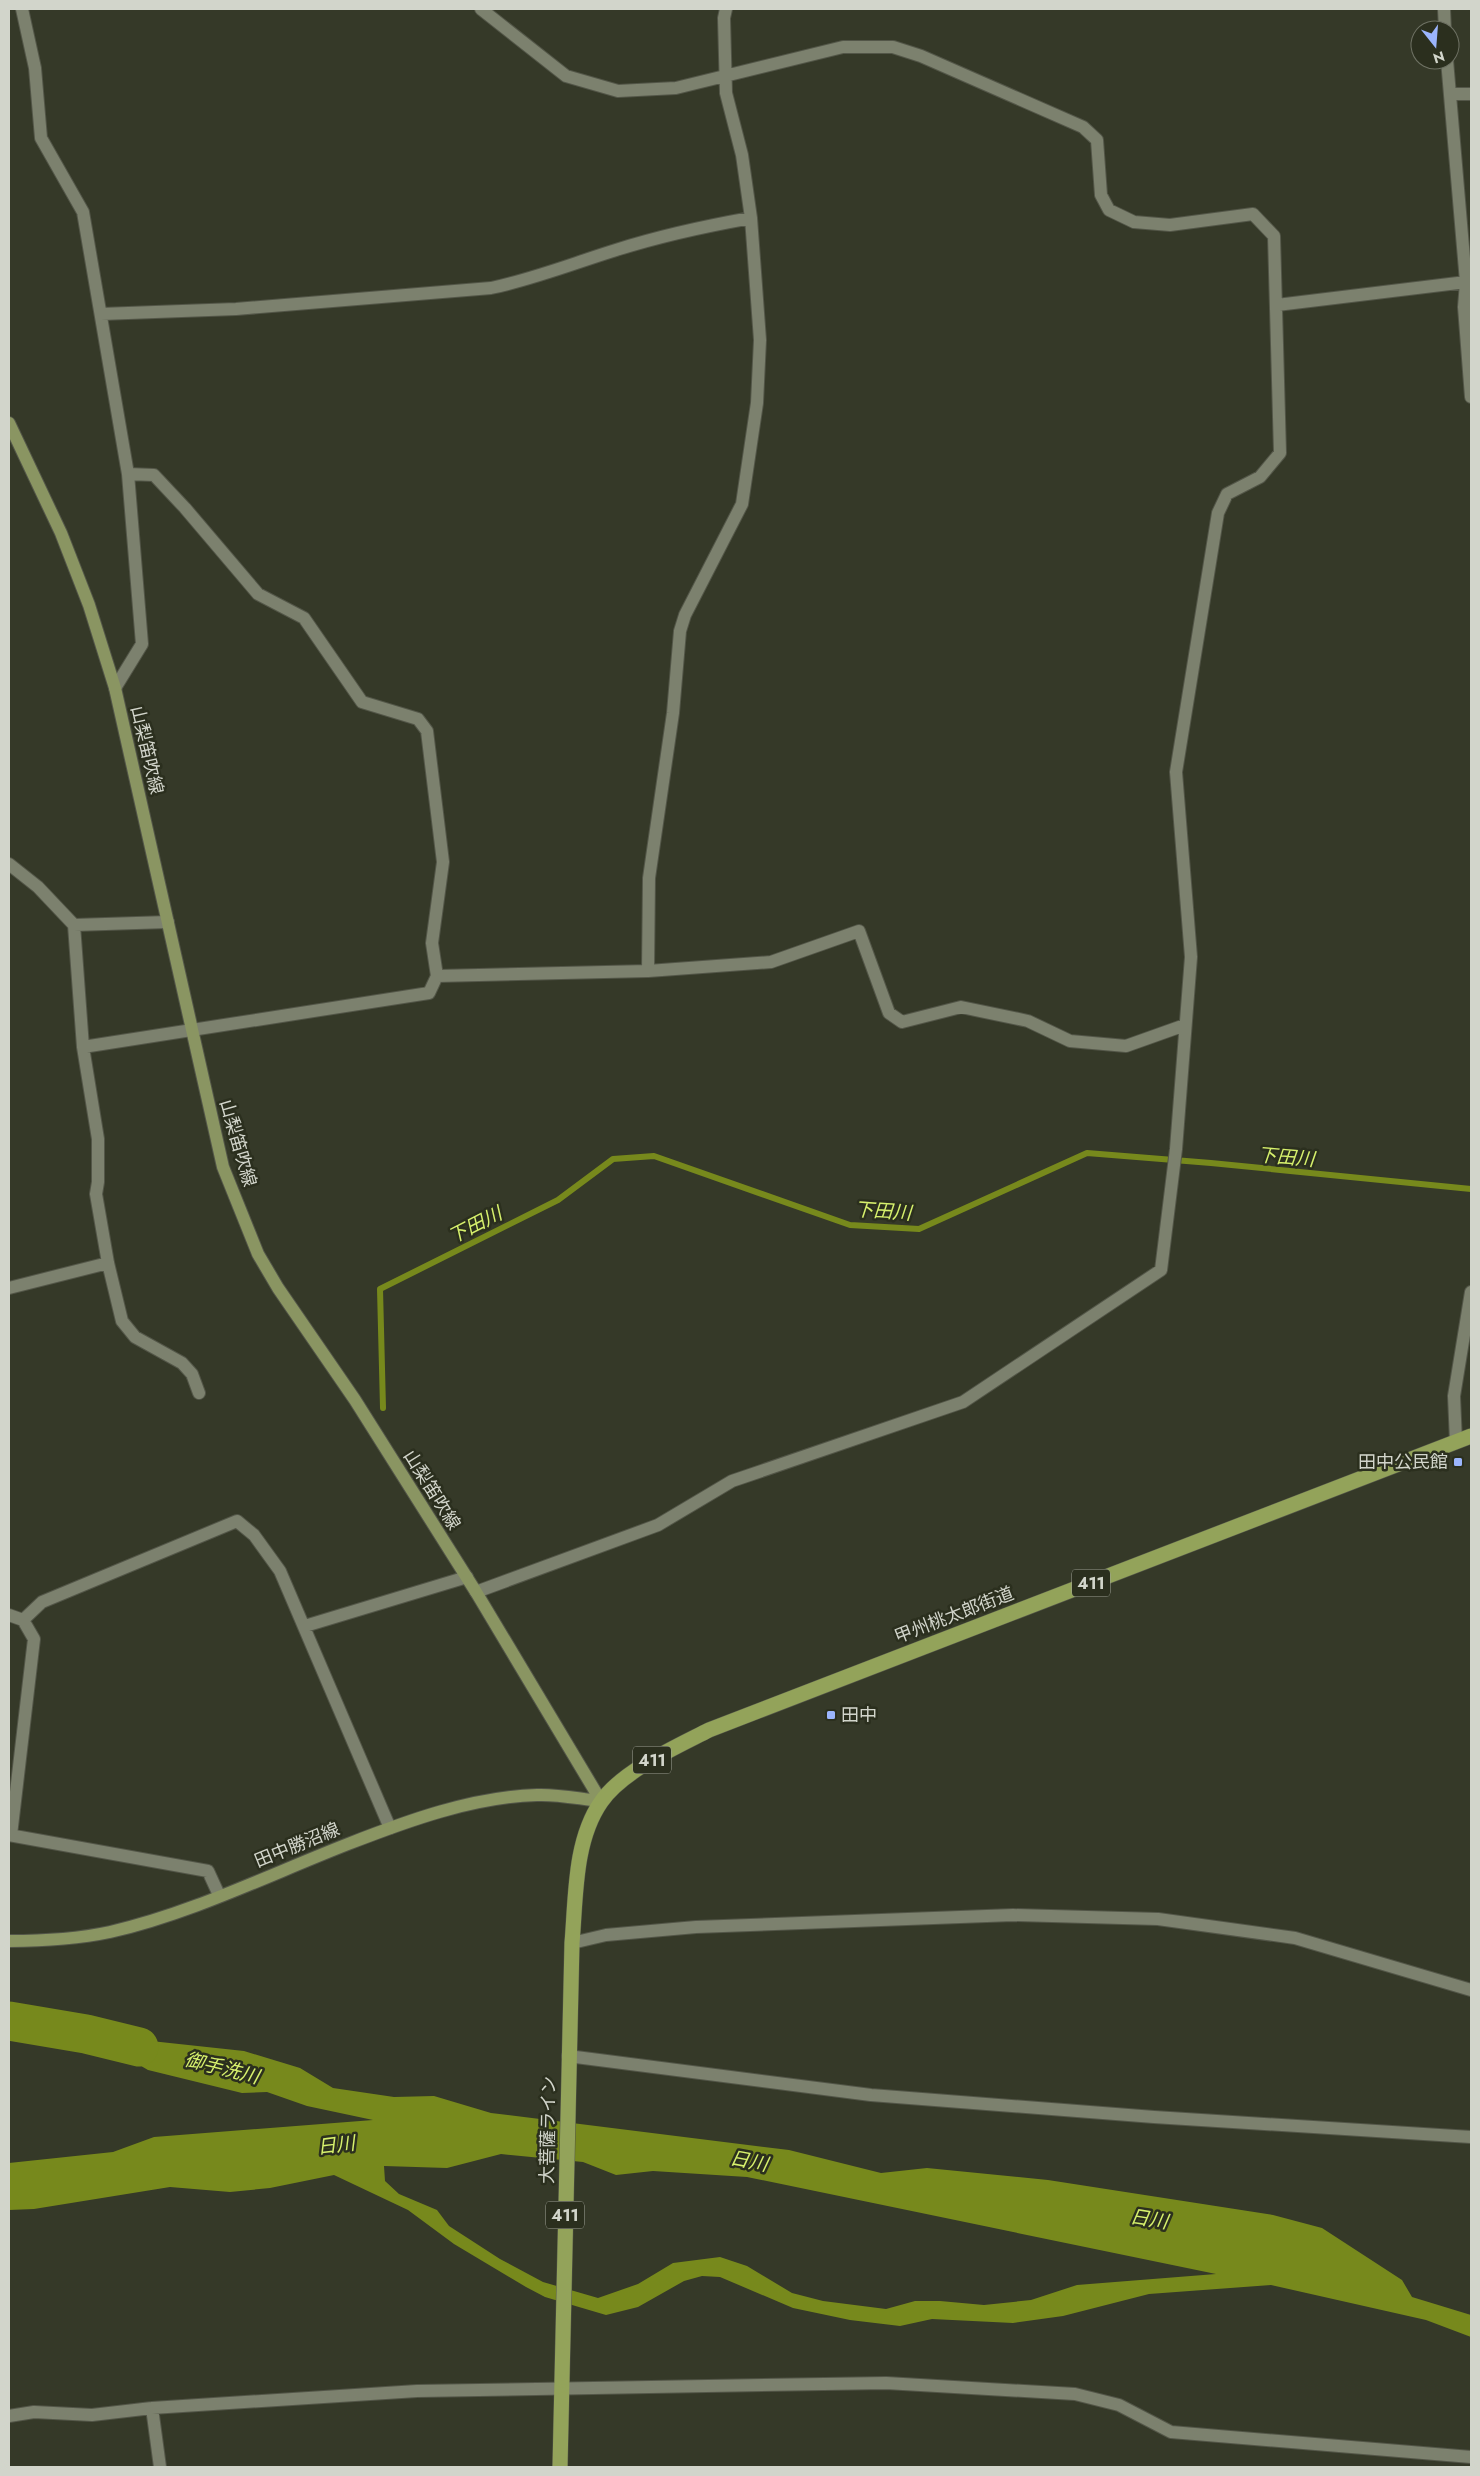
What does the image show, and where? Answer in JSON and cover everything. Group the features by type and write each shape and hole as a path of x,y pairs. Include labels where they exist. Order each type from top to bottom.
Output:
{"highway":[{"name":"甲州桃太郎街道","path":"572,1943 578,1870 587,1830 601,1801 630,1774 669,1750 709,1730 1471,1436"},
{"name":"大菩薩ライン","path":"560,2467 572,1943"}],"main road":[{"name":"山梨笛吹線","path":"9,423 60,533 89,605 114,688 223,1167 258,1254 278,1288 355,1400 467,1577 601,1801"},
{"name":"田中勝沼線","path":"9,1941 47,1941 109,1932 164,1917 390,1828 447,1810 500,1799 538,1795 601,1801"}],"street":[{"path":"22,9 35,68 41,138 84,212 128,474 142,644 114,688"},
{"path":"476,1592 658,1525 732,1481 964,1402 1161,1270 1172,1168 1176,1149 1191,957 1176,772 1218,513 1227,494 1260,477 1280,453 1274,236 1253,214 1170,225 1134,222 1110,210 1101,195 1097,140 1083,127 921,56 893,47 843,47 726,74 676,88 618,90 566,76 480,9"},
{"path":"648,971 649,878 674,712 680,631 684,615 742,504 756,412 760,340 751,218 742,155 726,93 724,18 726,9"},
{"path":"1448,70 1468,307 1471,397"},
{"path":"1450,94 1471,94"},
{"path":"101,314 236,309 491,288 515,283 618,249 705,227 751,218"},
{"path":"1277,305 1466,282"},
{"path":"82,1048 191,1029 429,994 437,976 432,943 444,862 427,731 418,718 362,702 304,618 258,594 185,508 154,475 128,474"},
{"path":"9,864 38,886 74,925 82,1048 98,1139 98,1182 96,1194 108,1263 122,1320 135,1337 182,1363 192,1374 198,1393"},
{"path":"74,925 168,922"},
{"path":"437,976 648,971 771,962 859,931 888,1013 902,1022 961,1007 1028,1021 1070,1041 1126,1046 1186,1025"},
{"path":"9,1288 108,1263"},
{"path":"1456,1442 1454,1396 1471,1292"},
{"path":"24,1620 42,1602 237,1521 254,1535 280,1570 390,1828"},
{"path":"305,1626 467,1577"},
{"path":"9,1615 24,1620 34,1639 10,1835 208,1871 219,1895"},
{"path":"572,1943 606,1935 696,1927 1014,1915 1158,1919 1295,1938 1471,1990"},
{"path":"568,2056 871,2095 1154,2117 1471,2137"},
{"path":"9,2416 34,2412 92,2414 152,2408 562,2380 616,2389 886,2383 1075,2394 1119,2405 1172,2432 1471,2457"},
{"path":"152,2408 160,2467"}],"water":[{"name":"日川","path":"86,2034 244,2051 300,2068 333,2088 394,2097 434,2096 491,2113 789,2150 881,2173 927,2168 1048,2180 1273,2215 1322,2228 1402,2280 1412,2297 1471,2315 1471,2337 1426,2320 1271,2285 1149,2294 1063,2316 1013,2323 932,2319 900,2326 850,2320 793,2308 720,2277 702,2276 684,2281 638,2307 606,2315 545,2297 454,2244 408,2210 334,2175 270,2188 230,2192 170,2187 34,2209 9,2210 9,2163 113,2152 154,2137 373,2120 307,2106 267,2092 242,2093 148,2070","holes":["501,2154 583,2162 616,2175 653,2171 747,2177 1216,2274 1077,2285 1031,2300 984,2305 915,2301 886,2309 823,2301 792,2293 747,2266 720,2257 673,2263 638,2284 598,2298 543,2282 500,2259 449,2226 437,2210 399,2194 385,2181 384,2166 447,2168"]}],"waterway":[{"name":"下田川","path":"383,1408 380,1289 558,1200 613,1159 654,1156 850,1225 919,1229 1087,1153 1211,1163 1471,1189"},
{"name":"御手洗川","path":"9,2021 86,2034 139,2047"}],"place":[{"name":"田中公民館","path":"1458,1462"},
{"name":"田中","path":"831,1715"}]}
